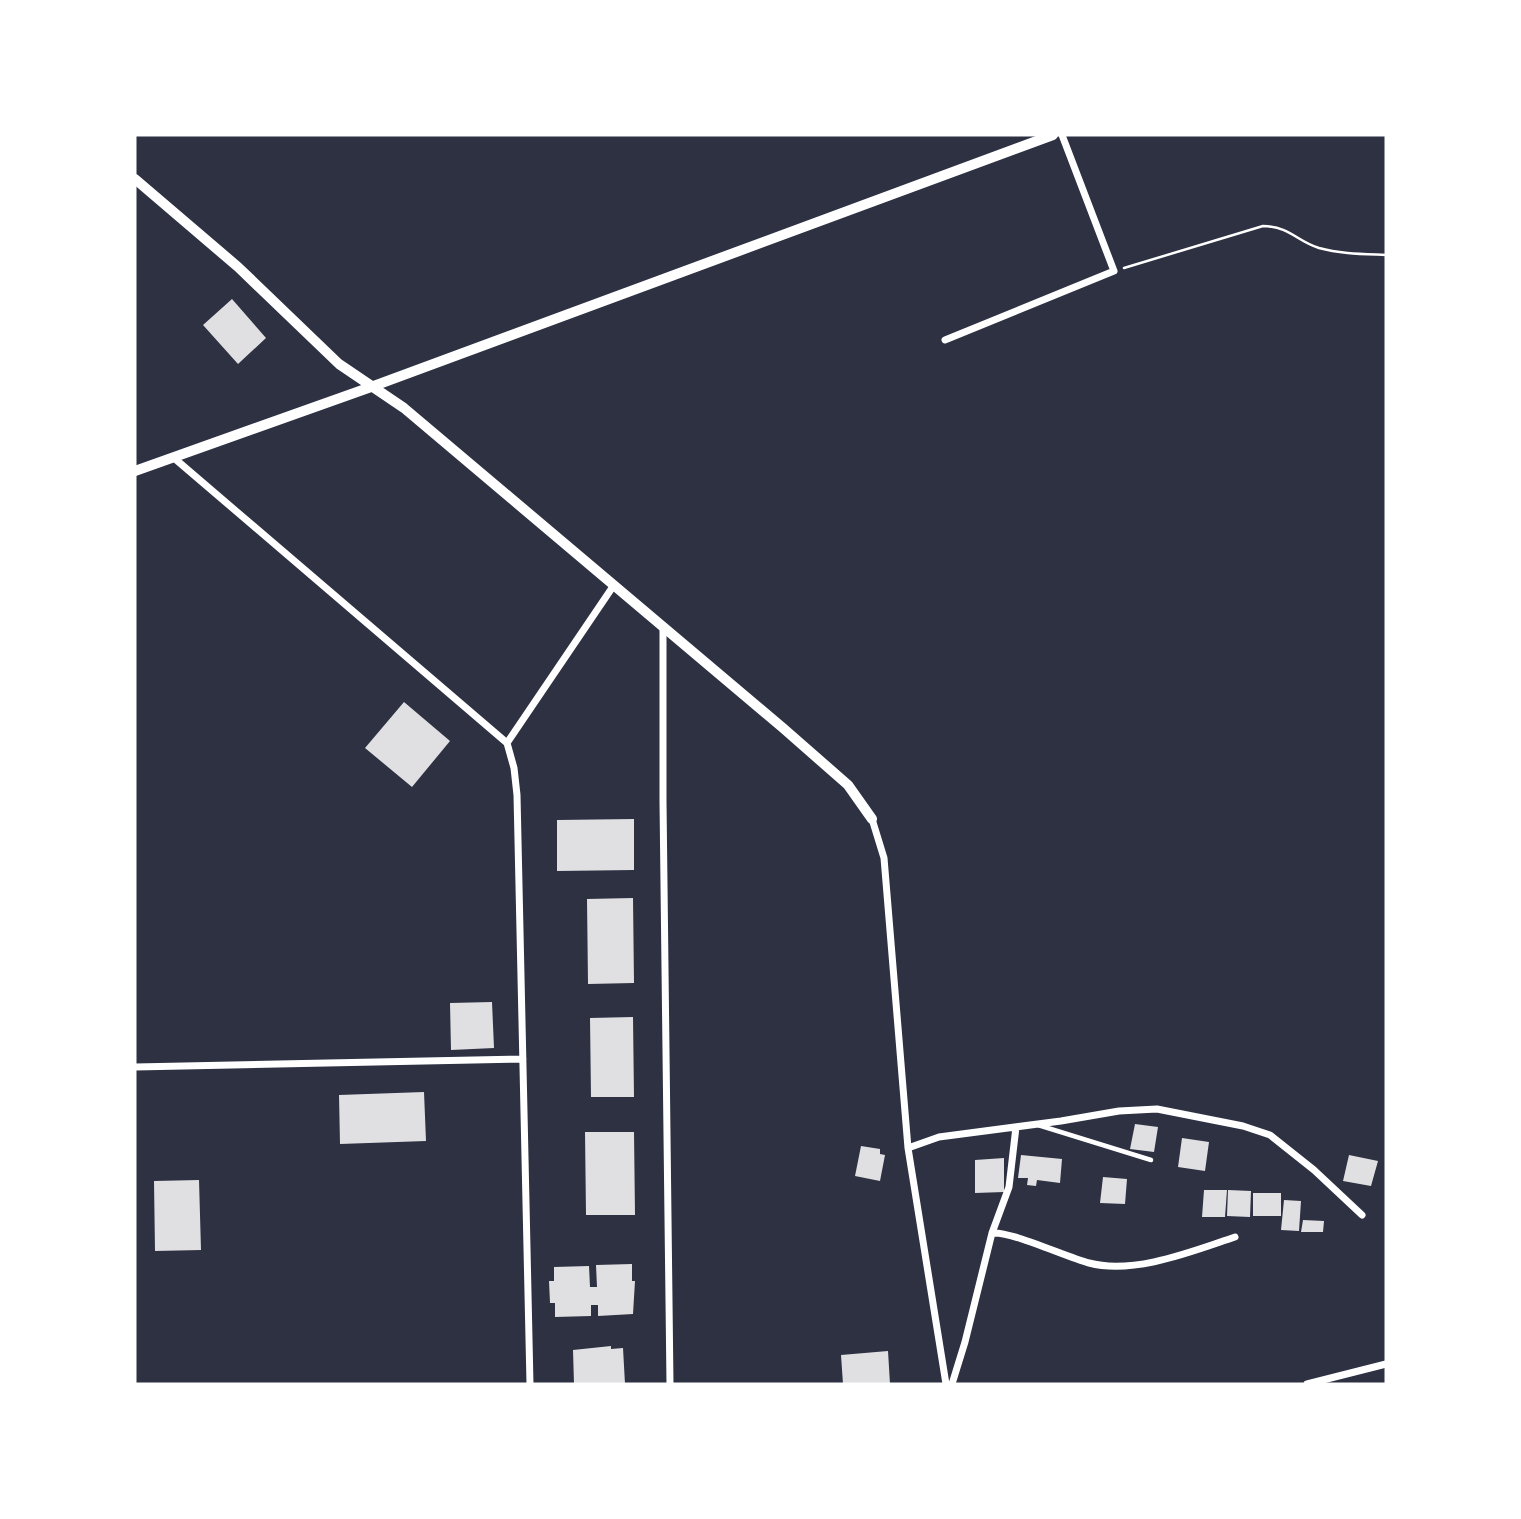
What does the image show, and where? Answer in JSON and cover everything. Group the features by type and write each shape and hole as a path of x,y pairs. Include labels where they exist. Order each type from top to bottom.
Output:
{"street":[{"path":"135,471 371,387 1053,135"},
{"path":"945,340 1114,271 1062,135"},
{"path":"135,179 238,267 339,364 404,408 848,785 872,819 884,858 908,1148 946,1384"},
{"path":"174,458 507,743 514,768 517,795 530,1384"},
{"path":"507,743 614,585"},
{"path":"663,627 670,1384"},
{"path":"135,1067 523,1059"},
{"path":"908,1148 939,1137 1119,1111 1157,1110 1243,1126 1270,1135 1314,1170 1362,1216"},
{"path":"952,1384 992,1233 1009,1187 1016,1127"},
{"path":"992,1233 1091,1264 1106,1265 1136,1264 1176,1256 1236,1237"},
{"path":"1307,1384 1386,1364"}],"lane":[{"path":"1035,1125 1151,1160"}],"path":[{"path":"1114,271 1263,226 1279,227 1317,247 1386,255"}],"building":[{"path":"232,299 266,338 238,364 203,325"},
{"path":"404,702 450,741 412,787 365,748"},
{"path":"634,819 634,870 557,871 557,820"},
{"path":"633,898 634,983 588,984 587,899"},
{"path":"492,1002 494,1048 451,1050 450,1003"},
{"path":"633,1017 634,1097 591,1097 590,1018"},
{"path":"424,1092 426,1141 340,1144 339,1095"},
{"path":"1135,1124 1158,1127 1154,1152 1130,1149"},
{"path":"585,1132 634,1132 635,1215 586,1215"},
{"path":"1182,1138 1209,1142 1205,1171 1178,1167"},
{"path":"861,1146 880,1149 880,1154 885,1155 880,1181 855,1176"},
{"path":"1021,1155 1062,1159 1060,1183 1037,1180 1036,1186 1027,1185 1028,1178 1018,1178"},
{"path":"1349,1155 1378,1161 1371,1186 1343,1181"},
{"path":"1004,1158 1004,1192 975,1193 975,1160"},
{"path":"1103,1177 1127,1179 1125,1204 1100,1203"},
{"path":"199,1180 201,1250 155,1251 154,1181"},
{"path":"1204,1190 1227,1190 1225,1217 1202,1217"},
{"path":"1228,1190 1251,1191 1250,1217 1227,1216"},
{"path":"1253,1193 1281,1193 1281,1216 1253,1216"},
{"path":"1284,1200 1301,1201 1299,1231 1281,1230"},
{"path":"1303,1220 1324,1221 1323,1232 1301,1232"},
{"path":"632,1264 632,1281 635,1281 633,1314 598,1316 598,1305 591,1305 591,1316 555,1317 555,1303 550,1303 549,1281 554,1281 554,1267 589,1266 590,1287 597,1287 596,1265"},
{"path":"611,1346 611,1349 623,1348 625,1384 574,1384 573,1350"},
{"path":"888,1351 890,1384 843,1384 841,1355"}]}
